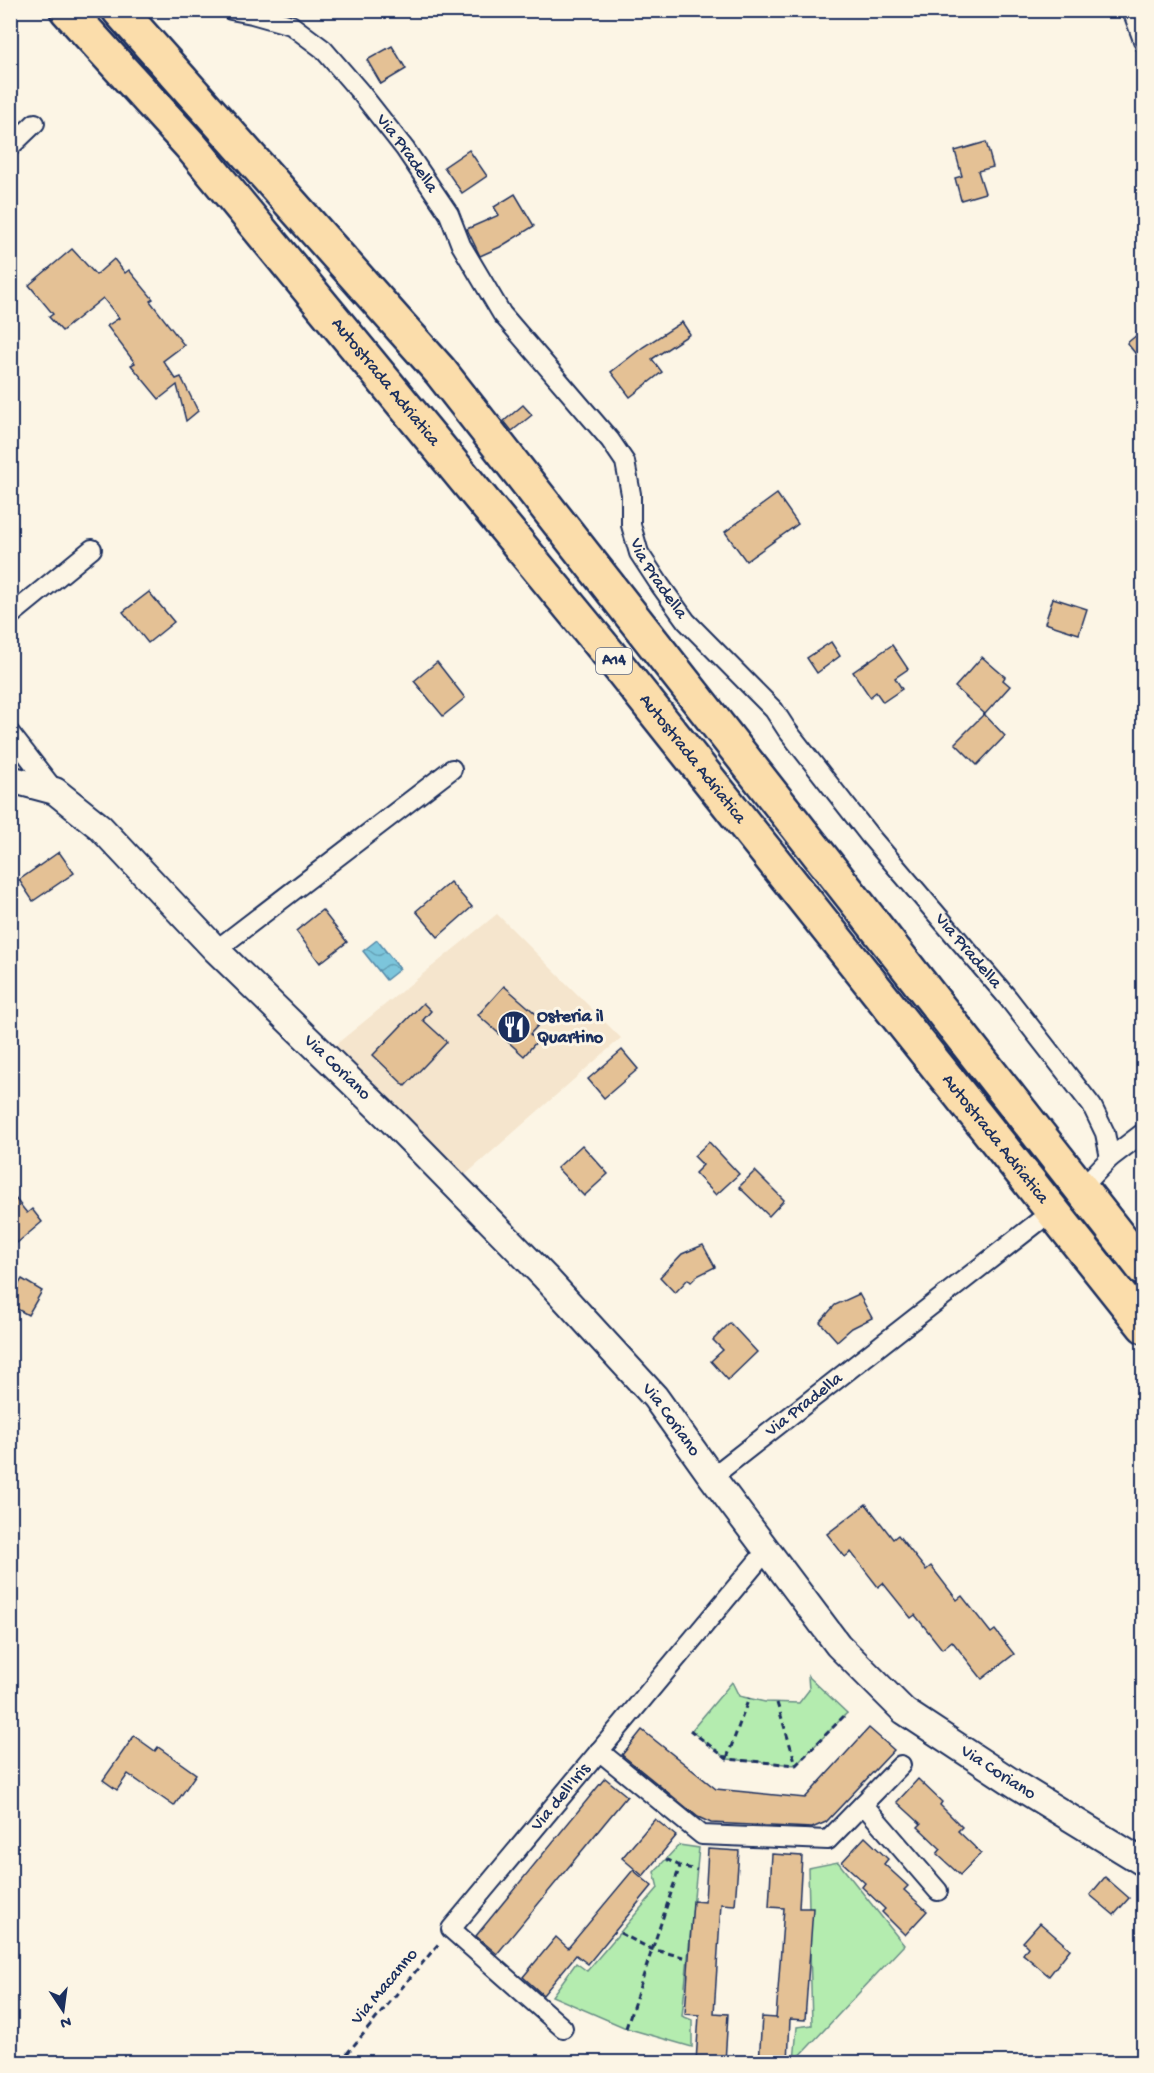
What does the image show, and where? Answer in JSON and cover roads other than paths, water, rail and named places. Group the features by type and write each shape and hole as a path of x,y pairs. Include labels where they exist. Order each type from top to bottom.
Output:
{"highway":[{"name":"Autostrada Adriatica","path":"67,10 191,146 608,653 1143,1326"},
{"name":"A14","path":"119,10 440,371 1143,1269"}],"main road":[{"name":"Via Coriano","path":"10,779 55,792 100,827 216,950 392,1121 545,1277 655,1397 838,1645 904,1711 1018,1786 1143,1863"}],"street":[{"name":"Via Pradella","path":"231,10 291,25 323,49 405,149 448,214 460,245 502,314 610,440 625,462 631,494 631,525 639,553 660,585 686,621 774,710 869,835 1036,1034 1092,1106 1105,1133 1110,1158"},
{"path":"1132,10 1143,43"},
{"path":"10,147 35,123"},
{"path":"10,616 92,549"},
{"path":"10,733 55,792"},
{"path":"216,950 452,769"},
{"path":"1090,1179 1110,1158 1143,1132"},
{"name":"Via Pradella","path":"712,1477 1038,1222"},
{"name":"Via dell'Iris","path":"563,2028 451,1929 767,1550"},
{"path":"599,1751 702,1835 828,1840 902,1766"},
{"path":"863,1804 938,1891"}],"water":[{"path":"377,940 400,969 386,980 363,951"}],"place":[{"name":"Osteria il Quartino","path":"514,1027"}]}
